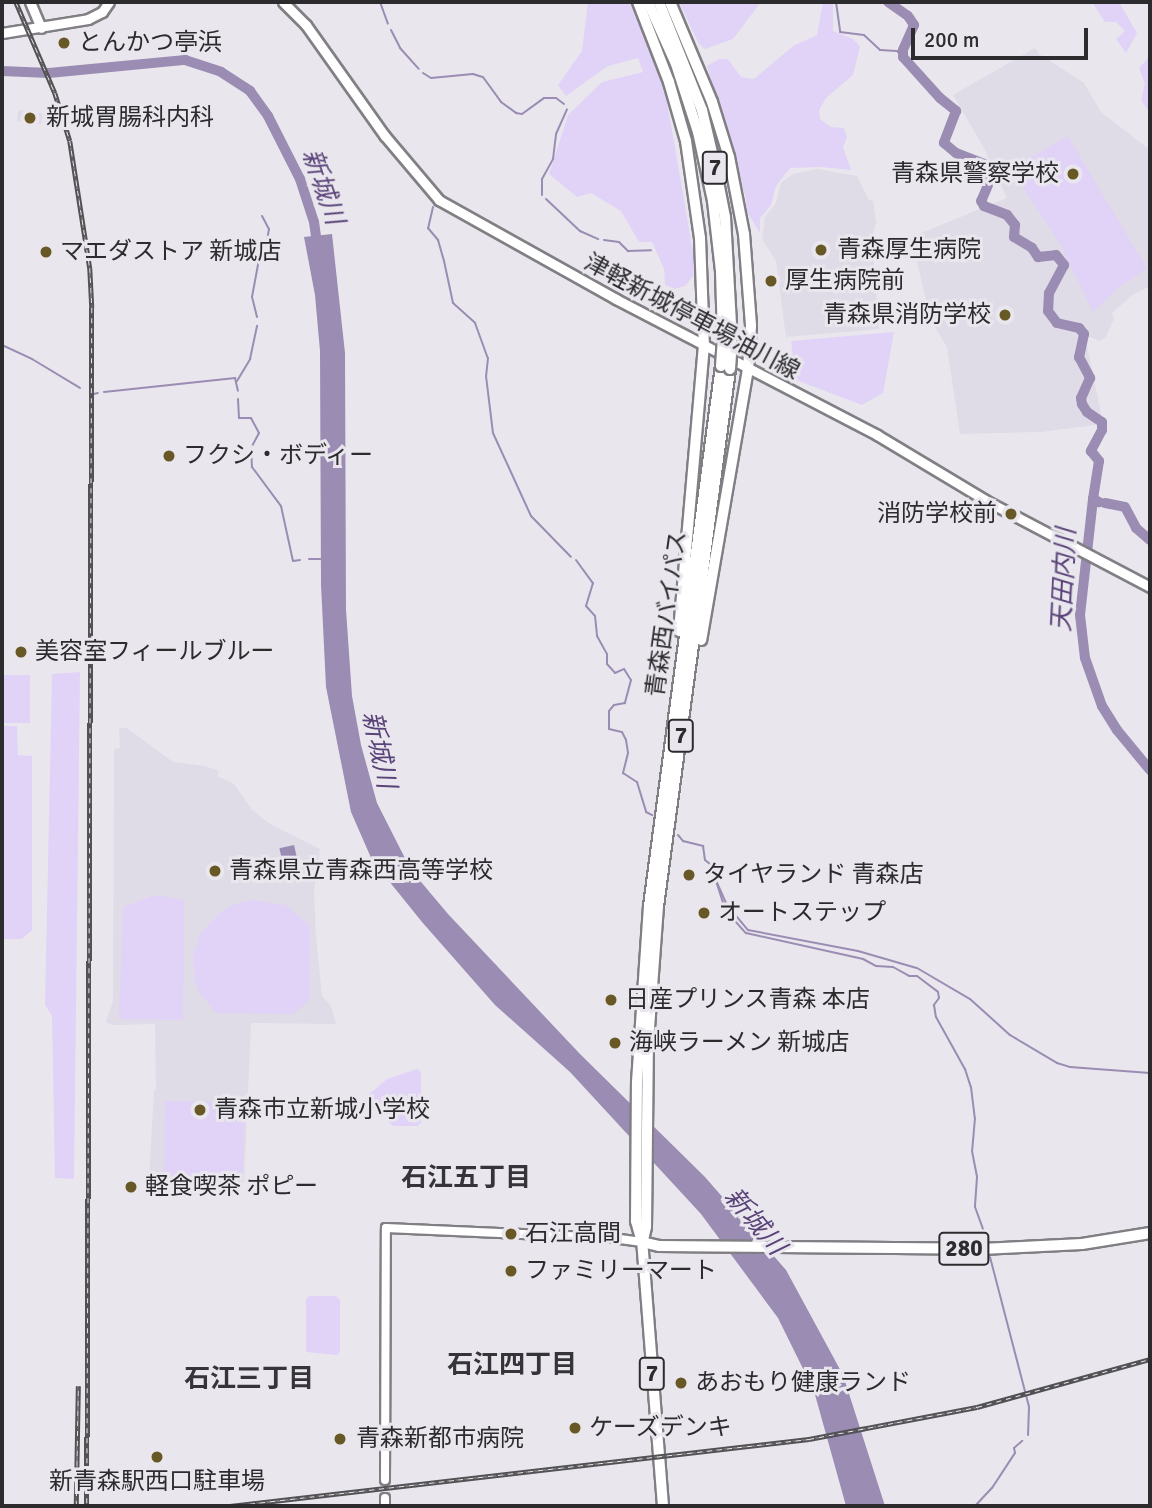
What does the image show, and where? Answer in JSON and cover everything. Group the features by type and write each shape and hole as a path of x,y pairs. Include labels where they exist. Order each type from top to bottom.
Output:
{"highway":[{"path":"638,2 669,82 686,141 700,238 704,345 672,735"},
{"name":"青森西バイパス","path":"648,2 676,64 698,132 717,236 727,342"},
{"name":"青森西バイパス","path":"642,1242 646,1227 648,1034 658,906 727,342 725,217 714,161 702,110 659,2"},
{"path":"670,2 712,102 729,157 749,272 751,326 748,369 692,693 677,760"},
{"name":"青森西バイパス","path":"663,1506 642,1242 636,1221 637,1095 649,906 725,368"},
{"name":"280","path":"642,1242 659,1246 942,1249 1060,1246 1150,1233"}],"main road":[{"path":"30,2 41,27"},
{"path":"2,33 88,19 102,12 110,2"},
{"name":"津軽新城停車場油川線","path":"282,2 326,52 385,136 439,200 748,369 877,435 985,500 1150,587"}],"street":[{"path":"385,1480 386,1228 613,1238 642,1242"}],"shaded area":[{"path":"588,2 631,2 658,71 666,96 695,263 693,276 685,286 674,289 665,285 664,269 652,242 639,242 621,211 591,193 577,197 549,174 568,115 602,82 643,72 638,58 608,66 566,96 558,85 582,51"},
{"path":"679,2 761,2 733,39 705,49 699,44"},
{"path":"823,2 833,2 833,31 853,39 860,47 853,75 826,98 819,110 820,119 831,127 844,128 847,137 843,147 851,170 790,168 776,186 771,205 760,218 760,233 747,212 745,195 707,66 719,59 728,59 741,77 754,79 793,46 817,35"},
{"path":"1092,2 1119,2 1137,33 1126,53 1116,39 1125,31 1116,22 1105,22"},
{"path":"1035,48 1039,54 1084,83 1101,112 1150,150 1150,286 1131,296 1112,313 1114,319 1105,338 1100,341 1085,335 1103,424 1041,432 960,434 947,347 931,321 912,241 914,236 1007,198 984,148 953,95"},
{"path":"1150,56 1150,113 1141,100 1145,84 1139,68"},
{"name":"新城胃腸科内科","path":"28,110 43,114 41,124 17,121 18,111"},
{"path":"1068,136 1147,269 1119,287 1093,312 1060,244 1011,169"},
{"name":"青森厚生病院","path":"817,169 857,176 869,200 873,201 876,223 872,236 879,329 786,337 776,261 762,239 765,217 776,203 781,183 793,174"},
{"path":"332,234 345,353 346,610 352,696 361,745 377,803 411,870 448,914 580,1054 705,1177 786,1270 843,1375 885,1506 846,1506 814,1391 778,1318 701,1214 570,1072 495,1005 422,922 372,860 351,812 326,687 321,585 320,351 315,295 304,237"},
{"path":"894,332 883,393 862,405 796,380 791,341"},
{"path":"80,672 74,1179 55,1178 52,1016 45,1005 52,674"},
{"path":"2,675 30,675 30,723 2,723"},
{"path":"2,726 17,726 18,755 32,756 32,930 22,939 2,939"},
{"name":"青森県立青森西高等学校","path":"119,728 127,728 173,762 205,766 219,771 217,776 234,784 252,810 270,824 320,849 314,892 316,938 322,996 331,1006 336,1024 251,1023 244,1182 149,1180 156,1089 155,1024 113,1025 106,1022 113,1001 114,749 120,748"},
{"path":"294,845 299,867 285,871 279,848"},
{"path":"156,895 184,900 183,1020 119,1019 123,907"},
{"path":"252,900 286,905 310,926 310,1000 293,1014 216,1013 200,993 195,981 193,955 201,933 221,912 234,904"},
{"path":"417,1069 421,1072 421,1123 417,1126 393,1126 389,1122 389,1110 368,1095 387,1079"},
{"path":"165,1101 244,1102 243,1177 164,1176"},
{"path":"309,1296 336,1296 340,1300 340,1352 337,1355 306,1352 306,1299"}],"waterway":[{"path":"380,2 388,24"},
{"path":"836,2 840,32 864,35 880,50 897,51 903,57"},
{"name":"天田内川","path":"888,2 908,16 914,25 903,50 903,57 940,98 956,111 944,143 956,153 987,165 991,178 981,201 984,206 1007,215 1015,225 1014,237 1032,248 1038,257 1056,255 1064,265 1049,293 1048,311 1057,323 1079,328 1084,334 1079,357 1090,378 1081,398 1082,404 1087,412 1102,422 1102,430 1091,451 1099,461 1093,499 1099,502"},
{"path":"391,30 400,48 419,69"},
{"name":"新城川","path":"2,71 49,73 185,60 221,72 250,91 268,116 300,179 314,222 318,250"},
{"path":"423,73 431,78 473,74 483,77 501,102 516,113 522,114 544,98 556,98 564,104"},
{"path":"542,195 542,179 553,159 556,134 567,109"},
{"path":"546,199 580,231 598,239"},
{"path":"433,207 428,228 438,240 453,303 475,323 488,358 486,376 493,433 531,516 571,557"},
{"path":"262,216 269,229 266,246"},
{"path":"604,240 619,242 628,251 651,250"},
{"path":"257,317 252,297 260,254"},
{"path":"237,381 250,359 257,326"},
{"path":"2,345 32,359 80,388"},
{"path":"104,392 235,378 238,391"},
{"path":"94,394 98,393"},
{"path":"238,399 239,418 251,418 259,433 251,448 252,467 281,506 293,561 300,560"},
{"name":"天田内川","path":"1093,499 1080,615 1085,658 1102,706 1117,730 1150,770"},
{"name":"天田内川","path":"1105,503 1125,507 1136,528 1150,540"},
{"path":"309,559 322,559"},
{"path":"576,560 593,583 586,606 595,616 597,636 607,654 607,664 615,673 624,669 631,680 625,703 614,705 609,711 609,729 622,732 628,753 623,773 637,782 646,812 652,815"},
{"path":"678,835 683,841 703,846 705,860 710,864 713,874"},
{"path":"714,876 727,905 748,930 858,951 917,968 970,999 1010,1035 1057,1063 1070,1067 1150,1073"},
{"path":"715,878 726,911 746,933 863,959 876,966 893,967 909,976 917,976 938,992 939,998 934,1005 936,1017 965,1069 971,1087 975,1118 972,1151 977,1177 975,1207 983,1229"},
{"path":"990,1257 1029,1407 1028,1435"},
{"path":"975,1506 992,1488 1015,1453 1014,1448 1022,1441"}],"railway":[{"path":"16,2 55,93 70,141 90,268 92,308 87,1506"},
{"path":"230,1506 809,1439 977,1407 1150,1359"},
{"path":"76,1506 78,1386"}],"place":[{"name":"とんかつ亭浜","path":"64,43"},
{"name":"新城胃腸科内科","path":"30,118"},
{"name":"青森県警察学校","path":"1073,174"},
{"name":"青森厚生病院","path":"821,250"},
{"name":"マエダストア 新城店","path":"46,252"},
{"name":"厚生病院前","path":"771,281"},
{"name":"青森県消防学校","path":"1005,315"},
{"name":"フクシ・ボディー","path":"169,456"},
{"name":"消防学校前","path":"1011,514"},
{"name":"美容室フィールブルー","path":"21,652"},
{"name":"青森県立青森西高等学校","path":"215,871"},
{"name":"タイヤランド 青森店","path":"689,875"},
{"name":"オートステップ","path":"704,913"},
{"name":"日産プリンス青森 本店","path":"611,1000"},
{"name":"海峡ラーメン 新城店","path":"615,1043"},
{"name":"青森市立新城小学校","path":"200,1110"},
{"name":"軽食喫茶 ポピー","path":"131,1187"},
{"name":"石江高間","path":"511,1234"},
{"name":"ファミリーマート","path":"511,1271"},
{"name":"あおもり健康ランド","path":"681,1383"},
{"name":"ケーズデンキ","path":"575,1428"},
{"name":"青森新都市病院","path":"340,1439"},
{"name":"新青森駅西口駐車場","path":"157,1457"}],"district":[{"name":"石江五丁目","path":"466,1179"},
{"name":"石江四丁目","path":"512,1366"},
{"name":"石江三丁目","path":"249,1380"}]}
